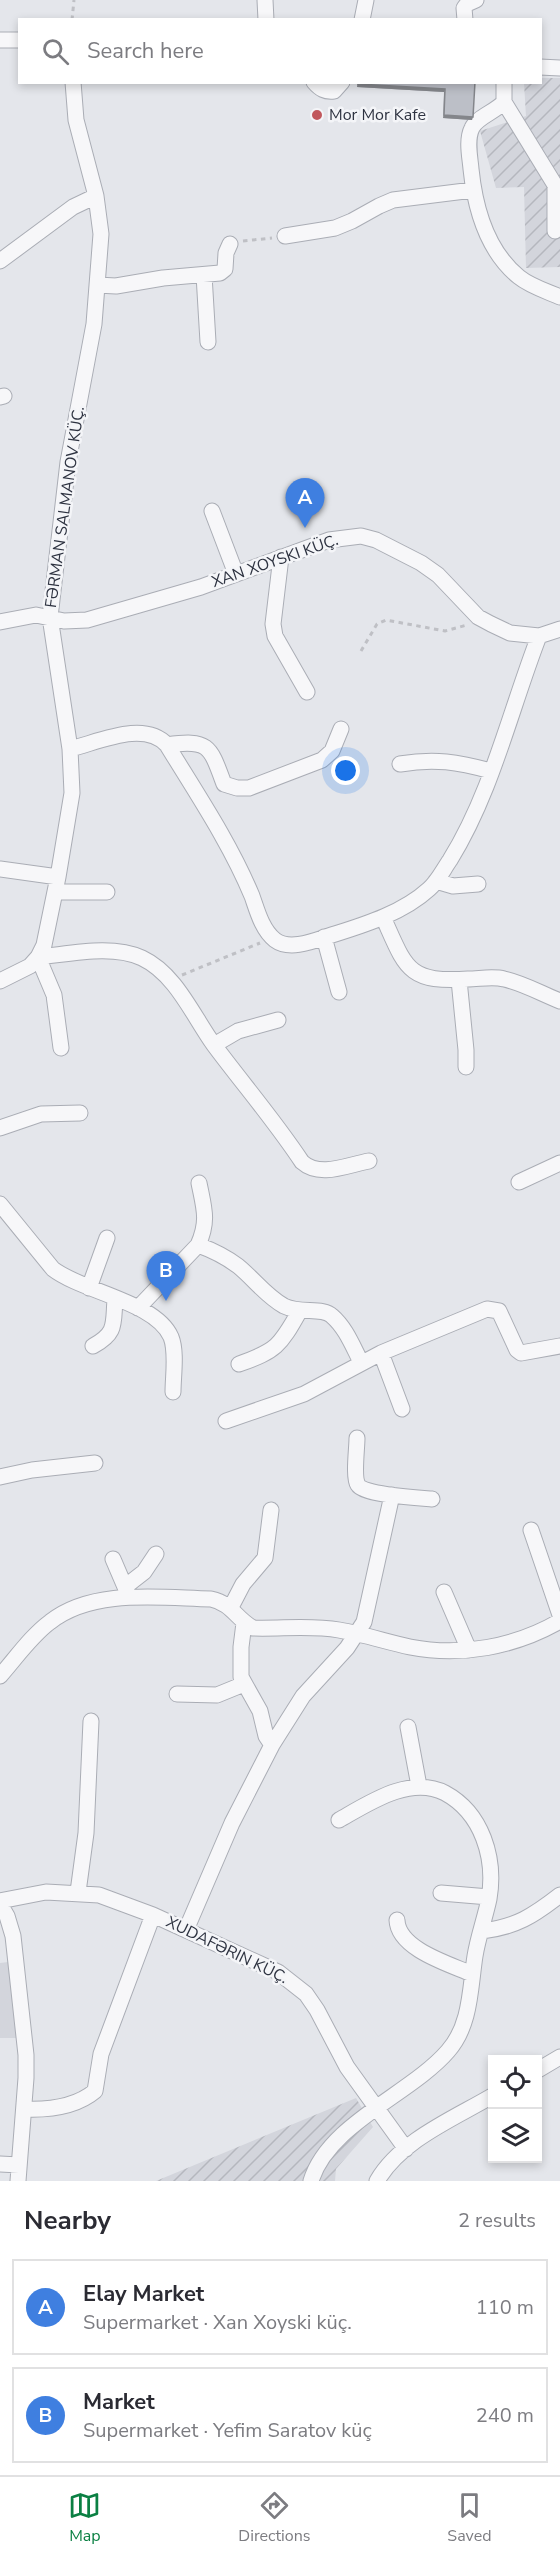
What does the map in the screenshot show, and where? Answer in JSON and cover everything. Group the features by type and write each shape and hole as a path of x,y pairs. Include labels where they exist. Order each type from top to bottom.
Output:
{"street":[{"path":"265,0 266,18"},
{"path":"362,18 366,0"},
{"path":"465,18 464,8 468,3 476,0"},
{"path":"0,40 18,40"},
{"path":"542,67 560,68"},
{"name":"FƏRMAN SALMANOV KÜÇ.","path":"38,957 47,933 57,885 72,793 70,749 50,617 68,462 91,345 101,234 96,196 76,120 73,84"},
{"path":"317,84 328,92 334,91 340,84"},
{"path":"504,84 504,102 555,185 555,231"},
{"path":"504,102 472,126 469,146 473,190 485,231 509,267 531,284 560,297"},
{"path":"285,236 335,228 393,200 473,190"},
{"path":"0,261 73,207 96,196"},
{"path":"97,285 116,286 163,278 224,272 230,244"},
{"path":"204,275 208,342"},
{"path":"212,511 236,574"},
{"name":"XAN XOYSKI KÜÇ.","path":"0,622 21,616 36,615 64,621 87,620 201,587 329,540 361,536 376,540 421,563 438,575 478,617 510,633 539,636 560,629"},
{"path":"281,557 273,624 275,636 307,692"},
{"path":"70,749 142,733 161,738 237,865 263,924 272,938 282,945 295,945 383,917 419,898 436,882 468,830 539,636"},
{"path":"167,745 193,741 203,746 214,758 224,783 237,788 249,788 322,760 332,751 341,729"},
{"path":"400,764 423,760 455,761 491,771"},
{"path":"0,869 57,885 106,892"},
{"path":"436,882 453,886 478,884"},
{"path":"383,917 402,958 412,972 426,978 506,979 560,1001"},
{"path":"324,937 339,992"},
{"path":"0,981 16,974 38,957 102,952 125,953 142,958 156,966 170,980 214,1045 264,1108 302,1162 309,1168 319,1171 369,1161"},
{"path":"38,957 54,994 61,1048"},
{"path":"459,980 466,1067"},
{"path":"214,1045 237,1031 278,1020"},
{"path":"0,1128 41,1114 80,1113"},
{"path":"519,1182 560,1163"},
{"path":"138,1308 198,1245 205,1230 206,1217 199,1183"},
{"path":"0,1204 53,1269 64,1277 138,1308 156,1319 171,1337 173,1392"},
{"path":"89,1288 107,1238"},
{"path":"198,1245 218,1252 238,1266 283,1306 300,1312 325,1311 332,1315 349,1337 362,1362"},
{"path":"93,1346 107,1338 112,1330 115,1299"},
{"path":"226,1421 304,1394 381,1353 487,1309 500,1311 517,1350 521,1353 560,1346"},
{"path":"239,1364 267,1354 290,1330 300,1312"},
{"path":"381,1353 402,1409"},
{"path":"357,1438 357,1485 361,1489 432,1499"},
{"path":"0,1477 32,1470 95,1463"},
{"path":"186,1930 232,1823 272,1745 303,1696 357,1635 367,1610 392,1495"},
{"path":"231,1607 243,1584 265,1558 271,1510"},
{"path":"531,1530 560,1615"},
{"path":"127,1591 156,1554"},
{"path":"113,1559 127,1591"},
{"path":"0,1676 48,1623 59,1615 127,1591 223,1602 231,1607 244,1623 253,1628 316,1628 436,1650 469,1650 503,1644 530,1636 560,1621"},
{"path":"444,1592 469,1650"},
{"path":"244,1623 240,1665 244,1684 260,1711 266,1736 272,1745"},
{"path":"177,1694 210,1695 244,1684"},
{"path":"78,1892 86,1833 91,1721"},
{"path":"408,1726 418,1786"},
{"path":"311,2181 315,2168 350,2129 427,2072 449,2051 461,2031 467,2012 472,1974 489,1897 487,1848 483,1833 470,1812 436,1788 418,1786 373,1801 339,1820"},
{"name":"XUDAFƏRIN KÜÇ.","path":"0,1903 46,1892 78,1892 118,1901 278,1972 295,1983 317,2010 347,2067 406,2149"},
{"path":"441,1893 489,1897"},
{"path":"482,1931 518,1923 537,1913 560,1895"},
{"path":"0,1903 13,1936 26,2055 18,2181"},
{"path":"24,2109 41,2109 76,2102 95,2091 101,2054 153,1915"},
{"path":"397,1920 400,1935 435,1959 472,1974"},
{"path":"542,2067 560,2057"},
{"path":"377,2181 406,2149 429,2132 488,2098"},
{"path":"0,2164 19,2165"}],"path":[{"path":"72,18 74,0"},
{"path":"230,244 285,236"},
{"path":"361,651 377,624 386,620 445,631 463,627 478,617"},
{"path":"170,980 272,938"}],"shaded area":[{"path":"542,78 560,78 560,267 526,268 524,187 496,188 480,131 526,116 524,84 542,84"},
{"path":"8,1962 17,2038 0,2038 0,1963"},
{"path":"356,2098 373,2127 336,2169 335,2181 156,2181"}],"building":[{"path":"358,84 475,84 473,117 444,115 445,89"}],"place":[{"name":"Mor Mor Kafe","path":"317,115"},
{"name":"Elay Market","path":"305,528"},
{"name":"Market","path":"166,1301"}]}
